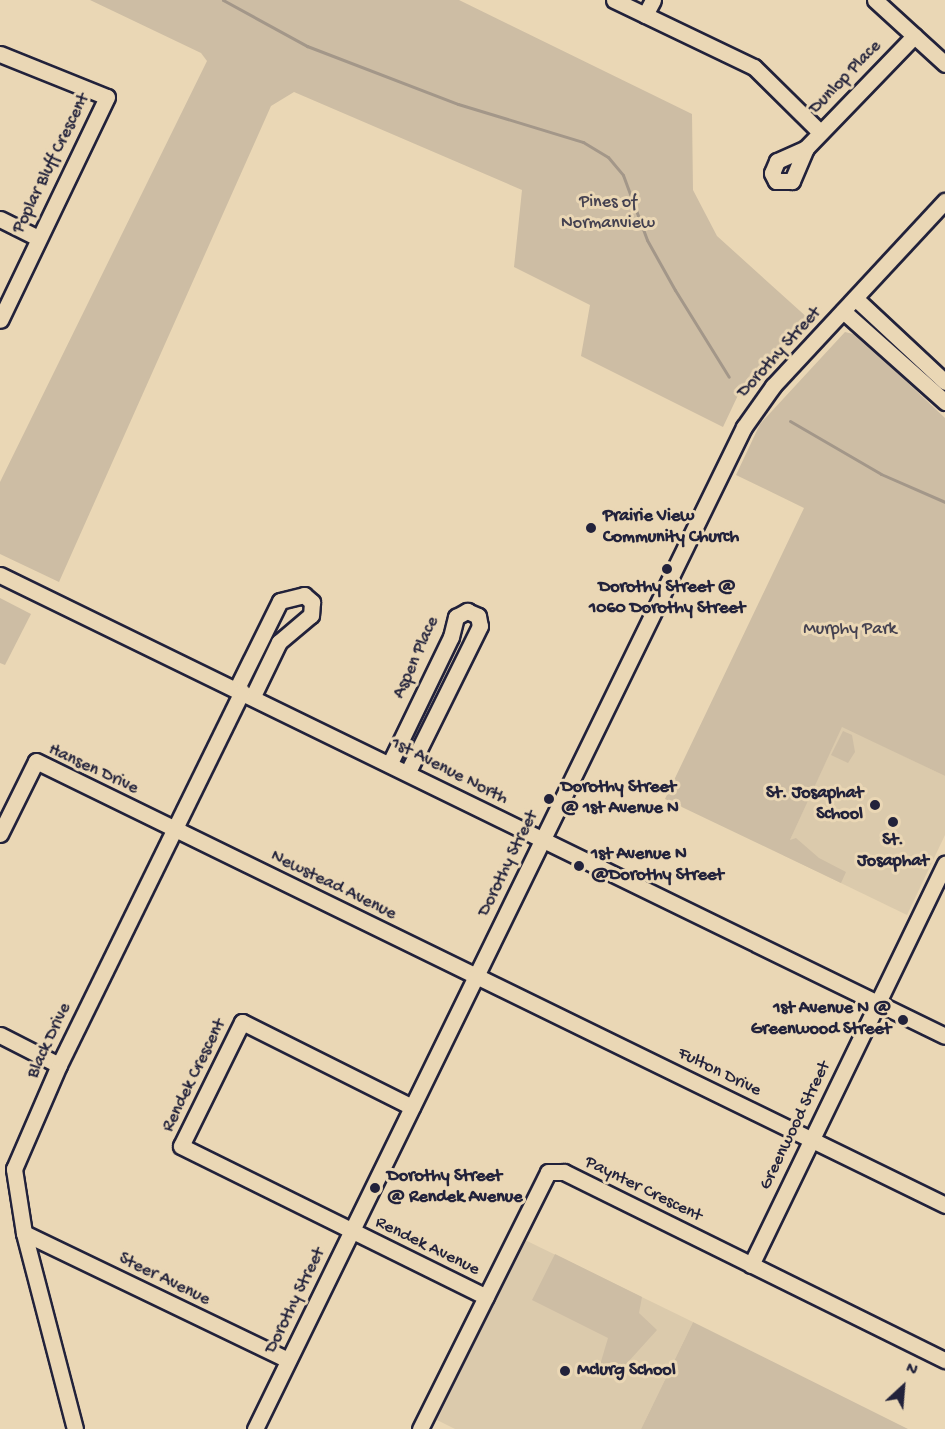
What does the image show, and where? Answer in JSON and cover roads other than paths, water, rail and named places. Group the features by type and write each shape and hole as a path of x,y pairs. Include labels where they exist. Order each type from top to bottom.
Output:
{"street":[{"path":"614,0 754,67 820,132"},
{"path":"645,15 652,0"},
{"path":"875,0 945,64"},
{"name":"Dunlop Place","path":"806,148 914,36"},
{"name":"Poplar Bluff Crescent","path":"0,54 107,97 0,320"},
{"name":"Dorothy Street","path":"255,1429 744,427 773,386 945,201"},
{"path":"0,219 38,238"},
{"path":"855,298 945,382"},
{"path":"843,311 945,402"},
{"name":"1st Avenue North","path":"0,575 390,763 542,841 945,1036"},
{"path":"304,595 312,602 311,615 279,642 244,692 280,601 304,595"},
{"name":"Aspen Place","path":"390,763 451,637 456,616 467,611 478,616 480,626 408,772"},
{"name":"Black Drive","path":"75,1429 24,1233 14,1168 59,1065 173,830 244,692"},
{"name":"Hansen Drive","path":"0,834 36,761 173,830"},
{"name":"Newstead Avenue","path":"173,830 476,976"},
{"name":"Greenwood Street","path":"751,1265 945,863"},
{"name":"Fulton Drive","path":"476,976 945,1205"},
{"name":"Rendek Crescent","path":"351,1232 182,1146 211,1084 242,1022 412,1107"},
{"path":"0,1035 59,1065"},
{"name":"Paynter Crescent","path":"420,1429 548,1172 564,1172 945,1360"},
{"name":"Rendek Avenue","path":"351,1232 486,1297"},
{"name":"Steer Avenue","path":"24,1233 288,1360"}],"waterway":[{"path":"223,0 307,46 458,104 583,142 608,157 623,175 647,240 729,377"},
{"path":"790,421 881,474 945,502"}],"place":[{"name":"Prairie View Community Church","path":"591,528"},
{"name":"Dorothy Street @ 1060 Dorothy Street","path":"667,569"},
{"name":"Dorothy Street @ 1st Avenue N","path":"549,799"},
{"name":"St. Josaphat School","path":"875,805"},
{"name":"St. Josaphat","path":"893,822"},
{"name":"1st Avenue N @Dorothy Street","path":"579,866"},
{"name":"1st Avenue N @ Greenwood Street","path":"903,1020"},
{"name":"Dorothy Street @ Rendek Avenue","path":"375,1188"},
{"name":"Mclurg School","path":"565,1371"}],"park label":[{"name":"Pines of Normanview","path":"608,214"},
{"name":"Murphy Park","path":"850,630"}]}
